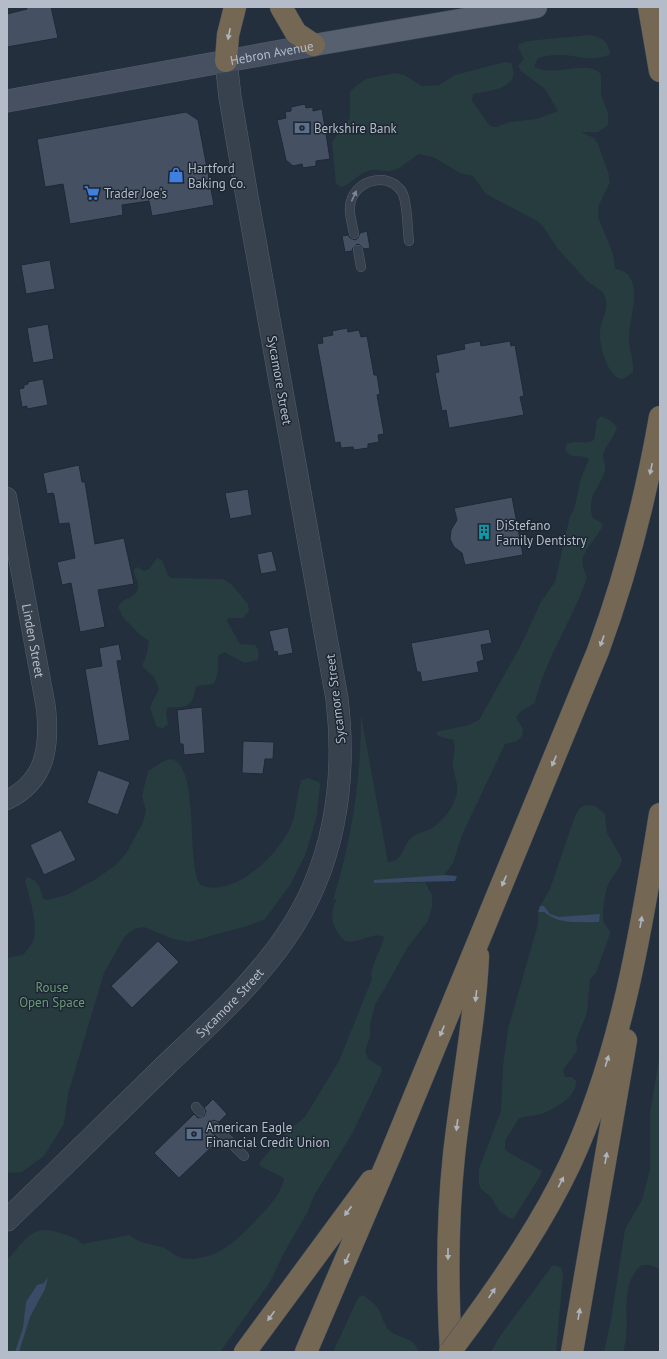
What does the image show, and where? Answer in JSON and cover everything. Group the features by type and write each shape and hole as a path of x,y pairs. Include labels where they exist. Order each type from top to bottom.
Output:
{"highway":[{"path":"226,61 228,39 235,7"},
{"path":"281,7 296,33 314,45"},
{"path":"649,7 660,71"},
{"path":"306,1352 389,1158 580,699 616,604 643,507 660,417"},
{"path":"450,1352 534,1230 570,1163 598,1093 620,1019 637,947 660,814"},
{"path":"450,1352 448,1282 450,1200 459,1112 472,1029 478,943"},
{"path":"572,1352 631,1012 637,947"},
{"path":"246,1352 336,1226 389,1158"}],"main road":[{"name":"Hebron Avenue","path":"7,101 314,45 536,7"}],"street":[{"name":"Sycamore Street","path":"7,1220 227,1006 268,961 291,929 313,889 327,852 334,823 340,773 341,744 337,699 246,191 230,97 226,61"},
{"name":"Linden Street","path":"7,497 21,565 47,719 45,753 39,771 21,792 7,800"}],"lane":[{"path":"354,234 350,212 352,198 363,183 371,180 381,180 397,187 404,197 409,241"},
{"path":"358,250 361,267"},
{"path":"214,1126 244,1156"}],"green space":[{"path":"588,35 603,40 608,46 610,54 598,58 585,58 566,55 546,56 538,58 534,66 549,70 587,68 595,70 601,74 601,95 608,113 608,125 598,132 581,132 594,138 598,144 608,172 610,182 599,205 598,217 613,254 615,269 625,272 631,279 633,287 634,297 629,337 633,372 623,379 618,378 609,368 601,345 600,329 606,304 603,293 585,279 558,249 539,222 486,194 473,176 460,173 433,157 419,154 394,170 371,170 364,172 342,187 336,184 332,142 350,118 350,92 366,79 395,73 404,75 422,86 439,85 455,75 505,62 511,63 514,71 513,78 509,83 503,87 473,94 472,101 490,126 496,127 510,122 536,119 558,111 545,89 521,71 518,66 524,59 518,47 519,44 528,41"},
{"path":"601,416 611,421 617,427 604,452 605,470 593,496 591,508 592,517 603,524 584,556 583,567 587,578 581,594 545,671 535,703 521,711 516,717 523,729 522,736 517,741 505,744 462,835 453,863 444,875 391,880 404,883 425,882 432,895 432,907 428,921 408,947 375,1005 370,1025 370,1036 365,1051 368,1059 381,1067 382,1071 352,1134 315,1194 307,1213 284,1253 270,1282 220,1352 7,1352 7,1260 25,1239 37,1231 53,1231 74,1238 82,1244 130,1235 141,1242 164,1248 176,1256 194,1259 216,1253 235,1241 264,1212 278,1193 284,1178 260,1166 259,1163 286,1132 305,1117 339,1061 372,979 372,970 384,937 374,936 350,942 345,941 334,926 332,916 337,899 333,900 340,877 354,809 361,739 361,715 388,862 393,861 400,856 412,837 437,825 450,810 453,804 457,791 453,767 454,743 453,740 438,736 436,732 469,725 479,720 521,645 541,602 555,582 570,516 574,510 581,478 589,459 586,457 570,455 565,449 567,444 574,442 590,442 594,440 597,420"},
{"path":"157,558 162,560 168,575 171,578 223,579 232,585 248,604 249,611 243,618 228,618 227,621 240,644 255,645 259,654 257,660 245,663 224,652 218,656 217,674 213,684 197,686 192,700 187,705 183,707 168,707 166,713 168,724 163,728 157,727 150,707 159,689 154,677 142,666 147,653 149,641 140,635 122,616 118,607 122,602 133,596 137,591 138,582 134,569 137,567 144,571 149,569"},
{"name":"Rouse Open Space","path":"171,759 180,765 186,779 196,875 201,885 214,888 227,886 241,880 266,861 277,849 291,826 301,781 307,778 319,782 320,785 317,815 306,853 290,885 265,919 250,925 189,942 173,939 144,927 134,929 125,936 104,973 68,1094 64,1124 44,1156 22,1172 7,1173 7,958 23,955 34,937 35,930 33,912 25,881 27,877 34,880 40,888 43,899 47,900 67,895 96,879 117,864 127,852 143,822 146,811 142,796 148,771 164,761"},
{"path":"585,805 595,806 605,814 607,833 622,859 619,868 608,884 605,899 603,921 610,934 596,973 590,979 587,1013 576,1040 577,1051 563,1070 565,1077 572,1077 576,1081 573,1092 564,1102 553,1109 541,1114 519,1118 505,1141 505,1149 508,1152 542,1171 514,1218 511,1219 500,1212 491,1197 481,1189 479,1184 479,1169 501,1111 503,1066 508,1029 538,924 538,912 544,912 563,921 599,921 599,914 575,918 563,918 552,915 544,907 540,906 550,889 575,816 579,809"},
{"path":"660,1053 660,1269 649,1265 642,1265 634,1274 629,1284 627,1294 627,1330 623,1352 604,1352 611,1320 625,1229 642,1200 650,1169 650,1113"},
{"path":"552,1266 561,1268 563,1274 556,1352 491,1352 500,1336"},
{"path":"363,1295 378,1308 385,1325 389,1330 392,1333 414,1343 418,1352 333,1352 358,1298"}],"water":[{"path":"444,875 457,876 455,881 374,883 374,880"},
{"path":"540,906 544,906 550,914 559,917 600,914 599,922 563,921 544,912 538,912"},
{"path":"48,1277 45,1289 30,1317 19,1352 15,1352 23,1328 26,1302 37,1285 44,1283"}],"building":[{"path":"26,7 51,7 58,38 7,47 7,14 27,9"},
{"name":"Berkshire Bank","path":"305,104 306,108 313,107 313,111 322,109 330,159 316,161 316,166 303,168 302,164 293,166 286,160 277,120 286,118 285,112 291,111 291,107"},
{"path":"186,112 198,120 214,205 152,216 149,201 122,205 123,215 70,224 63,184 45,187 37,139"},
{"path":"367,231 370,248 364,249 357,244 352,251 345,252 342,236 348,235 350,238 355,240 358,238 360,233"},
{"path":"50,260 55,289 26,294 21,265"},
{"path":"48,324 54,359 33,363 27,328"},
{"path":"347,328 348,332 359,330 361,337 367,336 374,375 377,375 380,394 377,395 384,434 378,435 379,442 368,444 368,448 354,450 353,447 341,448 340,442 335,443 317,344 323,343 322,337 333,335 332,331"},
{"path":"480,341 481,346 510,341 511,346 515,345 524,396 520,397 524,415 449,428 446,410 442,411 435,373 439,372 436,355 465,349 464,344"},
{"path":"43,379 48,405 27,409 27,406 22,407 19,389 24,388 24,385 28,384 28,382"},
{"path":"79,465 82,482 85,482 95,544 124,538 134,584 98,590 105,627 80,632 71,583 62,585 57,562 75,558 69,523 59,524 54,495 53,493 47,494 43,473"},
{"path":"248,489 252,515 230,519 225,493"},
{"name":"DiStefano Family Dentistry","path":"512,497 523,555 465,565 462,553 454,547 450,539 451,530 457,520 454,508"},
{"path":"272,551 277,571 261,574 257,554"},
{"path":"288,627 293,653 278,656 277,651 274,652 269,631"},
{"path":"489,629 492,643 481,645 484,660 477,662 479,672 422,682 420,672 417,672 411,643"},
{"path":"119,644 122,660 117,661 130,740 98,746 85,669 102,666 99,648"},
{"path":"202,707 205,753 184,755 183,744 180,744 177,710"},
{"path":"243,741 274,742 273,759 265,759 263,774 242,773"},
{"path":"98,770 130,782 118,815 87,803"},
{"path":"61,830 76,860 44,875 30,845"},
{"path":"158,941 179,962 132,1008 111,986"},
{"name":"American Eagle Financial Credit Union","path":"213,1099 227,1114 219,1122 213,1120 208,1124 210,1130 219,1140 179,1178 154,1153 194,1114 198,1118 204,1116 206,1111 204,1108"}],"place":[{"name":"Berkshire Bank","path":"302,128"},
{"name":"Hartford Baking Co.","path":"176,175"},
{"name":"Trader Joe's","path":"92,193"},
{"name":"DiStefano Family Dentistry","path":"484,532"},
{"name":"American Eagle Financial Credit Union","path":"194,1134"}]}
